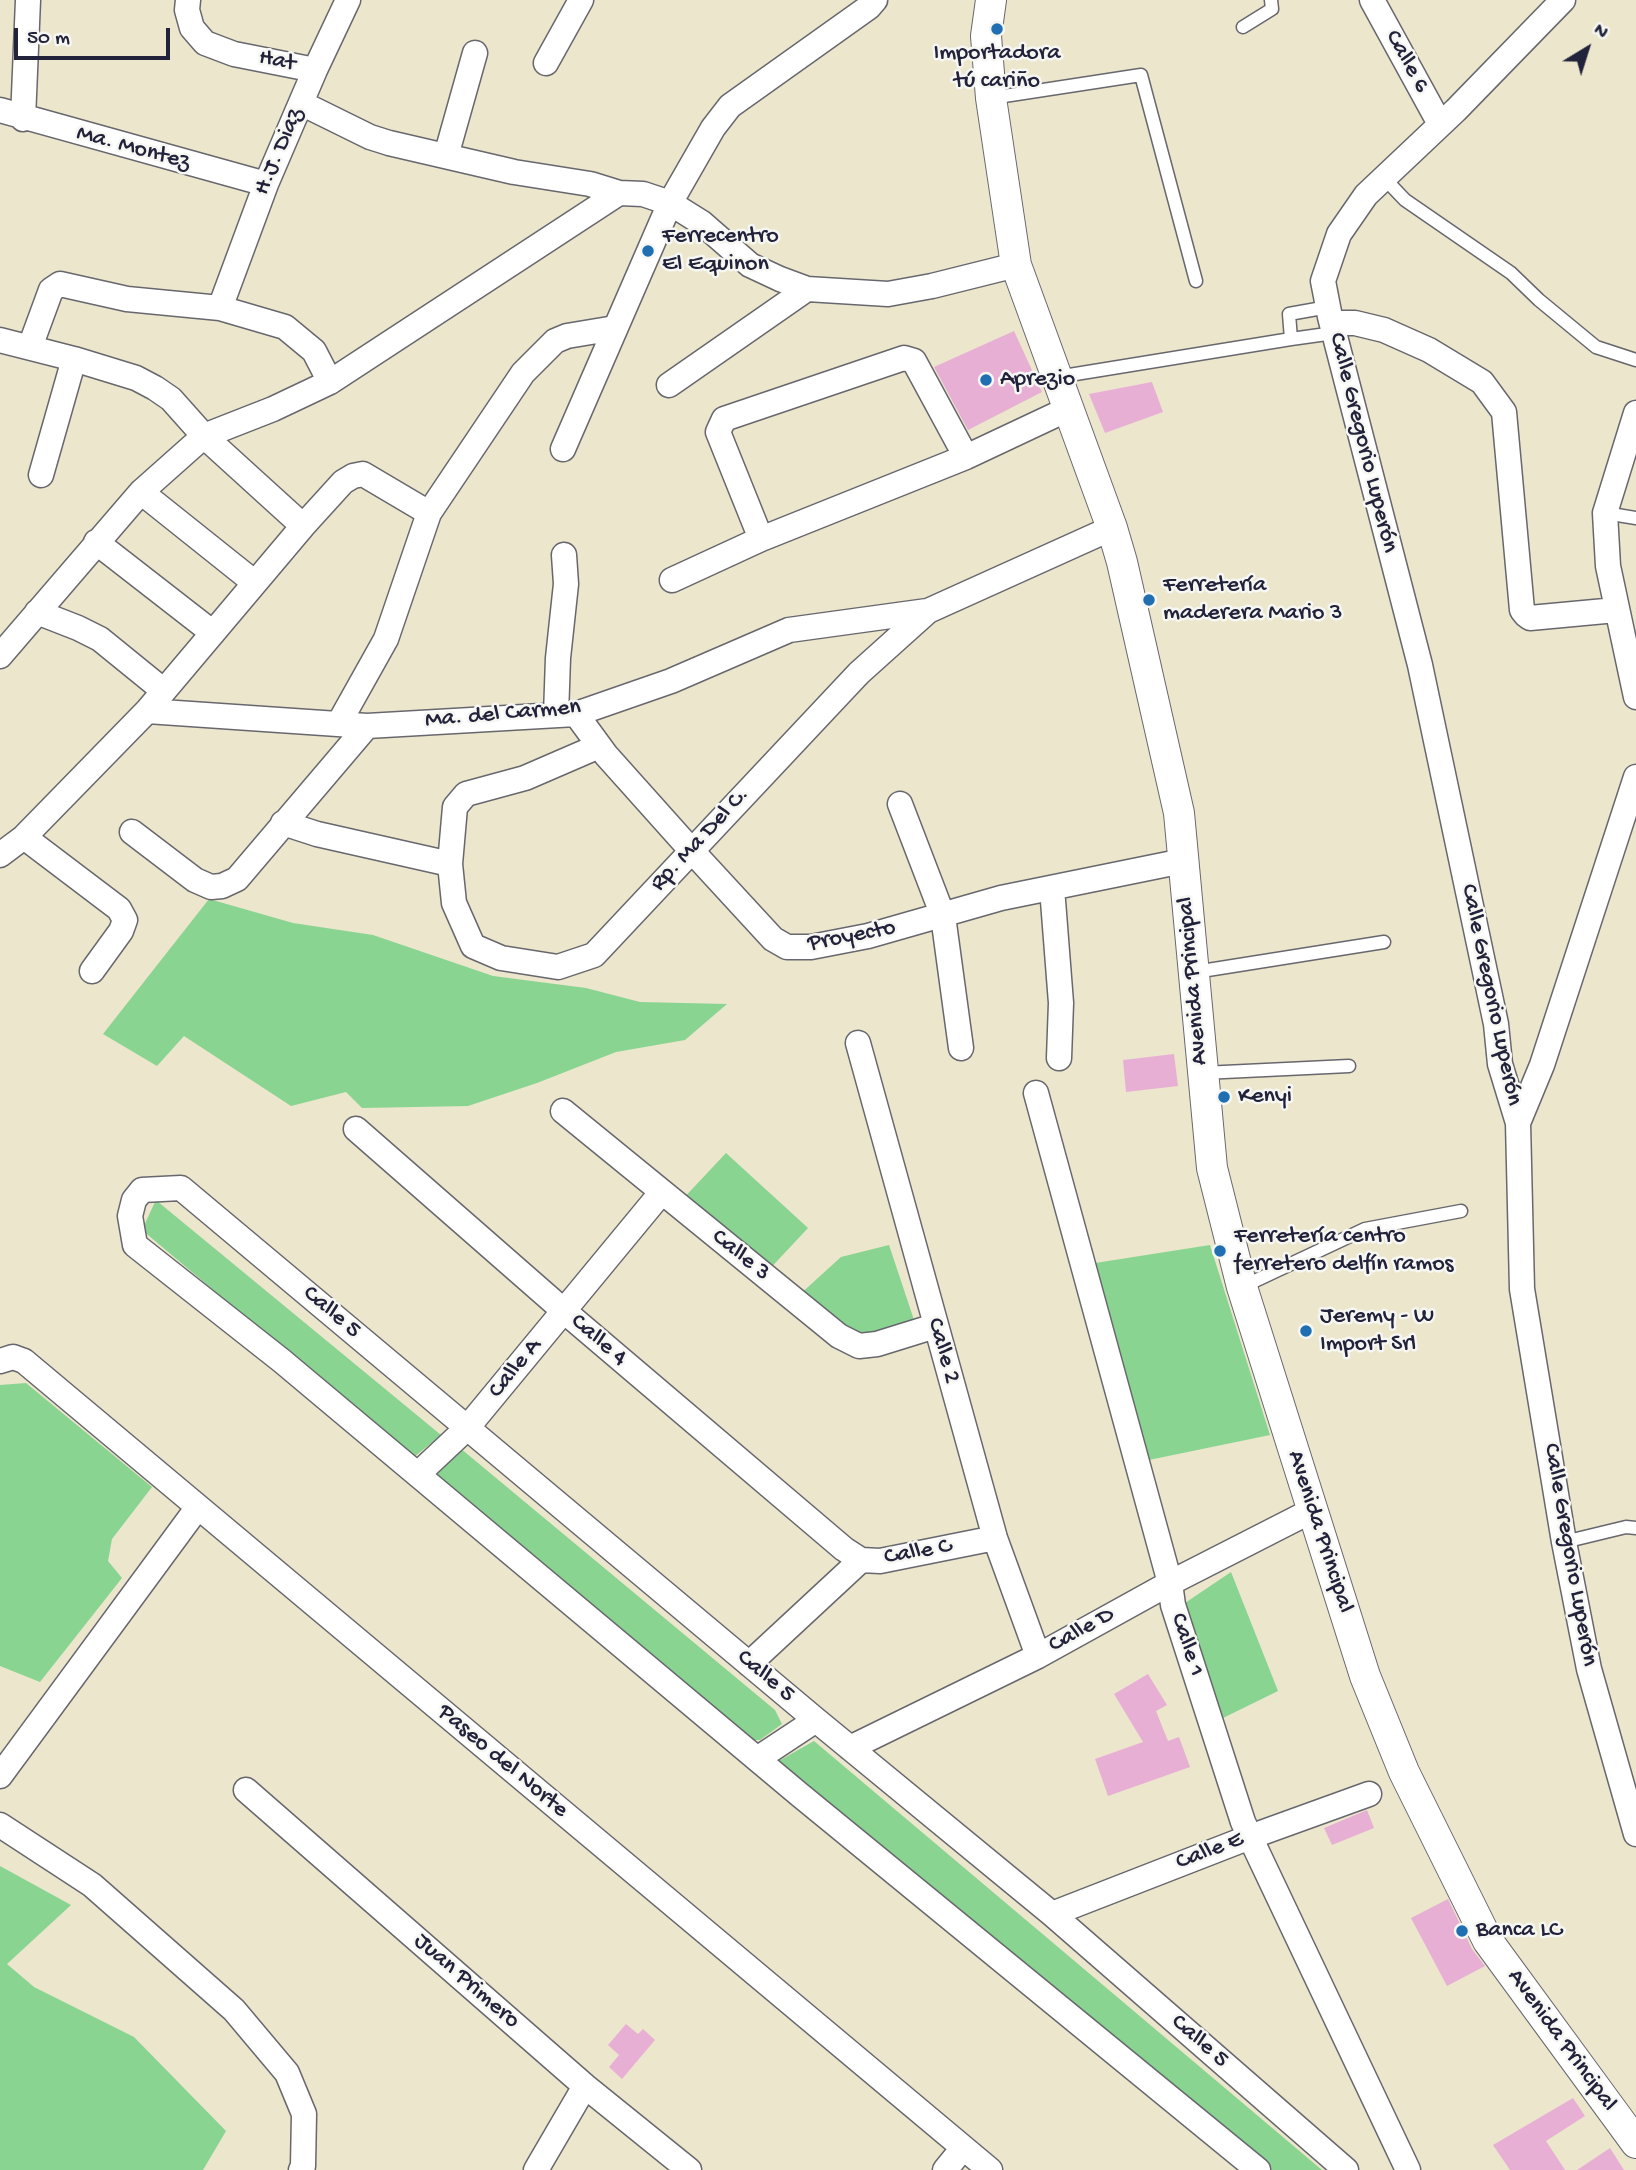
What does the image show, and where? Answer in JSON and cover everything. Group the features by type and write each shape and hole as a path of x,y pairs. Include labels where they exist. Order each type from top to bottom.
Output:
{"street":[{"path":"23,119 28,0"},
{"name":"Hat","path":"188,0 187,10 192,28 205,43 234,54 315,69"},
{"name":"H.J. Diaz","path":"220,308 266,184 348,0"},
{"path":"546,63 581,0"},
{"path":"563,449 670,203 713,128 730,106 869,7 875,0"},
{"name":"Avenida Principal","path":"991,0 986,36 991,98 1016,265 1112,528 1179,813 1212,1168 1242,1287 1365,1676 1404,1772 1488,1941 1636,2143"},
{"name":"Calle 6","path":"1372,0 1440,124"},
{"name":"Calle Gregorio Luperón","path":"1563,0 1366,195 1339,234 1323,281 1420,665 1496,1024 1500,1064 1518,1123 1522,1289 1564,1542 1589,1669 1636,1834"},
{"path":"446,156 475,53"},
{"path":"301,103 370,137 514,172 590,184 620,193 643,194 670,203 702,223 750,265 807,289 888,294 933,286 1016,265"},
{"name":"Ma. Montez","path":"0,110 23,119 266,184"},
{"path":"1,654 141,492 204,436 273,409 330,382 620,193"},
{"path":"30,346 51,290 60,284 127,299 220,308 285,327 314,351 330,382"},
{"path":"669,385 807,289"},
{"path":"1331,321 1384,330 1429,350 1482,382 1504,412 1522,610 1525,615 1530,618 1616,610"},
{"path":"338,723 386,639 429,513 523,373 555,341 567,336 615,328"},
{"path":"0,340 30,346 136,378 155,388 171,399 204,436 303,526"},
{"path":"761,539 718,432 724,419 904,358 914,362 966,457"},
{"path":"41,475 74,359"},
{"path":"672,580 761,539 966,457 1069,409"},
{"path":"1636,413 1605,513 1608,566 1636,697"},
{"path":"1,854 24,837 147,711 343,482 363,474 429,513"},
{"path":"141,492 255,583"},
{"path":"928,611 1112,528"},
{"path":"96,542 213,633"},
{"path":"564,555 566,584 558,658 566,714"},
{"name":"Ma. del Carmen","path":"147,711 367,726 566,714 671,681 789,631 928,611"},
{"name":"Rp. Ma Del C.","path":"450,864 454,903 473,946 501,958 558,967 594,955 859,673 928,611"},
{"path":"37,612 100,639 164,691"},
{"name":"Proyecto","path":"566,714 600,746 772,939 787,947 822,945 868,936 1001,898 1183,861"},
{"path":"132,832 195,880 211,887 222,886 237,879 367,726"},
{"path":"283,823 317,834 450,864 455,807 466,794 525,778 600,746"},
{"path":"1518,1123 1542,1065 1636,777"},
{"path":"900,804 943,916 961,1048"},
{"path":"24,837 119,909 125,920 121,931 92,971"},
{"path":"1052,888 1061,1003 1059,1058"},
{"name":"Calle 2","path":"858,1044 995,1538 1038,1656"},
{"name":"Calle 1","path":"1036,1093 1177,1617 1242,1822 1408,2170"},
{"name":"Calle 3","path":"563,1111 839,1336 859,1346 877,1344 935,1326"},
{"name":"Calle 4","path":"356,1129 564,1311 852,1555"},
{"name":"Calle 5","path":"418,1474 282,1361 135,1245 130,1216 134,1200 142,1190 181,1188 1052,1914 1346,2170"},
{"name":"Calle A","path":"418,1474 467,1428 661,1193"},
{"name":"Paseo del Norte","path":"6,1359 24,1361 990,2170"},
{"path":"418,1474 757,1759 1258,2170"},
{"path":"0,1776 198,1507"},
{"name":"Calle D","path":"850,1748 1038,1656 1170,1583 1313,1510"},
{"name":"Calle C","path":"852,1555 880,1561 995,1538"},
{"path":"749,1664 852,1555"},
{"path":"757,1759 816,1720"},
{"name":"Juan Primero","path":"246,1790 585,2086 689,2170"},
{"name":"Calle E","path":"1052,1914 1369,1794"},
{"path":"0,1825 92,1885 234,2010 287,2073 304,2114 301,2170"},
{"path":"536,2170 585,2086"},
{"path":"945,2170 963,2148"}],"lane":[{"path":"1243,27 1272,9 1271,0"},
{"path":"991,98 1141,75 1196,281"},
{"path":"1384,178 1405,200 1511,273 1596,347 1636,360"},
{"path":"1291,338 1289,314 1331,321"},
{"path":"1057,377 1291,338 1331,321"},
{"path":"1605,513 1636,518"},
{"path":"1194,972 1384,942"},
{"path":"1203,1073 1349,1066"},
{"path":"1242,1287 1365,1229 1461,1211"},
{"path":"1564,1542 1626,1527 1636,1528"}],"green space":[{"path":"209,899 293,923 373,935 493,976 586,988 640,1002 727,1004 685,1040 616,1052 468,1106 362,1108 346,1092 291,1106 184,1036 157,1066 103,1034"},
{"path":"726,1153 808,1228 764,1275 680,1202"},
{"path":"161,1189 157,1201 441,1435 413,1458 142,1230"},
{"path":"889,1245 916,1326 857,1345 797,1297 841,1257"},
{"path":"1210,1245 1270,1435 1144,1461 1089,1264"},
{"path":"26,1383 152,1487 112,1539 108,1561 122,1578 40,1682 0,1666 0,1385"},
{"path":"460,1448 775,1710 782,1724 760,1740 748,1740 426,1481"},
{"path":"1231,1572 1278,1691 1221,1719 1182,1605"},
{"path":"814,1741 1322,2170 1261,2170 775,1763"},
{"path":"0,1866 71,1905 7,1964 34,1987 134,2037 226,2131 203,2170 0,2170"}],"building":[{"name":"Aprezio","path":"1014,331 1042,392 968,430 934,367"},
{"path":"1152,382 1163,412 1105,433 1089,394"},
{"path":"1174,1054 1178,1086 1126,1092 1123,1060"},
{"path":"1148,1674 1167,1705 1156,1711 1168,1741 1179,1737 1190,1767 1108,1796 1095,1759 1143,1742 1114,1694"},
{"path":"1367,1810 1374,1828 1332,1845 1324,1828"},
{"path":"1448,1899 1472,1949 1485,1966 1447,1986 1411,1918"},
{"path":"626,2024 638,2034 643,2029 655,2040 622,2079 609,2067 619,2055 608,2045"},
{"path":"1573,2098 1585,2116 1546,2141 1565,2170 1510,2170 1493,2145"},
{"path":"1610,2148 1624,2170 1577,2170"}],"place":[{"name":"Importadora tú cariño","path":"997,29"},
{"name":"Ferrecentro El Equinon","path":"648,251"},
{"name":"Aprezio","path":"986,380"},
{"name":"Ferretería maderera Mario 3","path":"1149,600"},
{"name":"Kenyi","path":"1224,1097"},
{"name":"Ferretería centro ferretero delfín ramos","path":"1220,1251"},
{"name":"Jeremy - W Import Srl","path":"1306,1331"},
{"name":"Banca LC","path":"1462,1931"}]}
